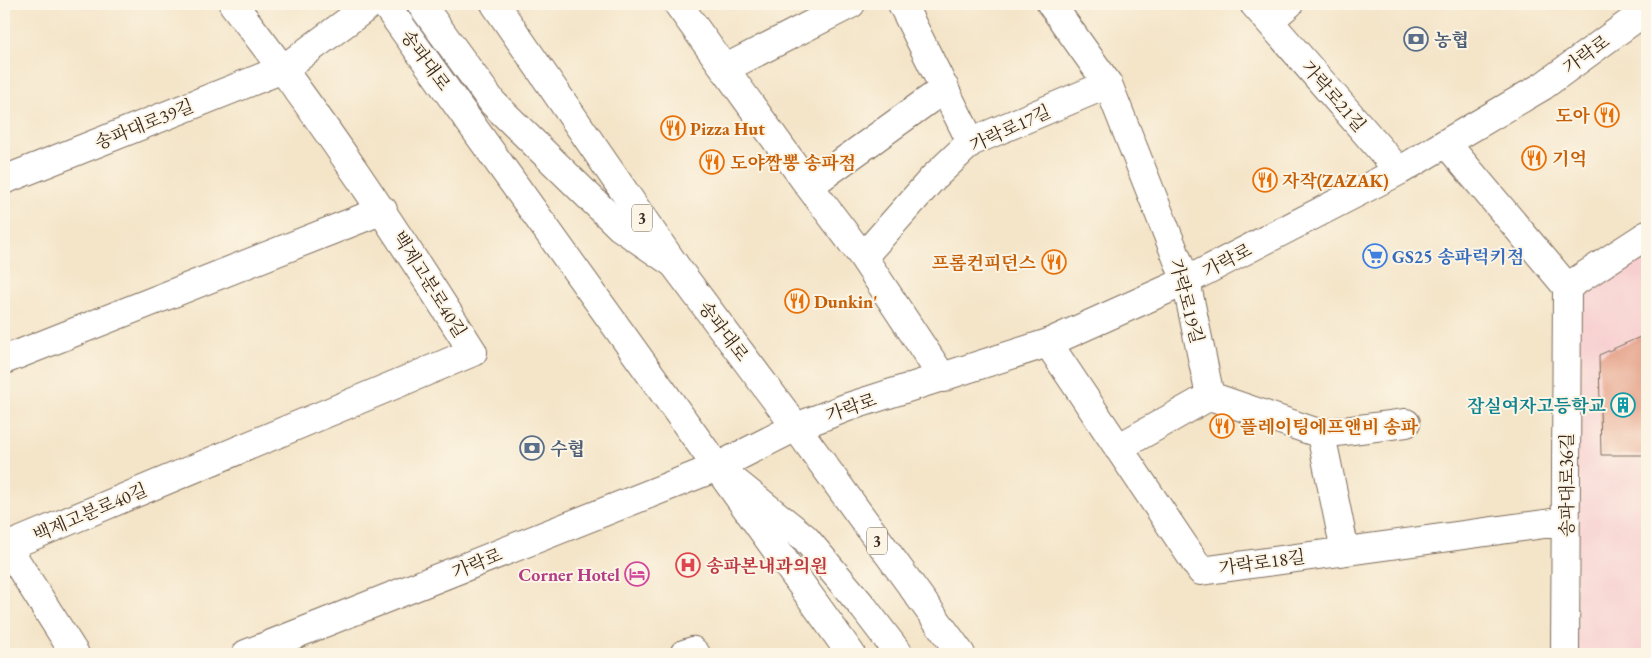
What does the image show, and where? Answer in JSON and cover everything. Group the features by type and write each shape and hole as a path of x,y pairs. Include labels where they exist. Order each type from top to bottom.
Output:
{"street":[{"path":"4,360 383,210 283,68 233,4"},
{"name":"송파대로39길","path":"4,180 283,68 371,4"},
{"name":"송파대로","path":"385,4 850,654"},
{"path":"421,4 492,103 620,227 674,264"},
{"name":"송파대로","path":"495,4 674,264 796,427 960,654"},
{"path":"678,4 809,186 863,257 944,378"},
{"path":"724,69 851,4"},
{"path":"902,4 971,142"},
{"name":"가락로19길","path":"1051,4 1108,84 1186,281 1210,396"},
{"name":"가락로21길","path":"1289,4 1262,13 1399,171"},
{"name":"가락로","path":"246,654 717,468 796,427 848,407 944,378 1048,343 1186,281 1399,171 1543,86 1647,10"},
{"name":"가락로17길","path":"863,257 932,179 971,142 1108,84"},
{"path":"809,186 945,88"},
{"path":"1446,143 1568,287 1647,235"},
{"name":"백제고분로40길","path":"75,654 5,546 473,352 383,210"},
{"name":"송파대로36길","path":"1565,654 1568,287"},
{"name":"가락로18길","path":"1048,343 1201,571 1566,521"},
{"path":"1118,448 1210,396 1321,434 1406,423"},
{"path":"1321,434 1345,551"},
{"path":"717,468 805,538 900,654"}],"shaded area":[{"path":"1647,247 1647,654 1576,654 1577,292"}],"building":[{"name":"잠실여자고등학교","path":"1647,334 1647,455 1601,455 1599,355"}],"place":[{"name":"농협","path":"1416,39"},
{"name":"도아","path":"1607,115"},
{"name":"Pizza Hut","path":"673,128"},
{"name":"기억","path":"1534,158"},
{"name":"도야짬뽕 송파점","path":"712,162"},
{"name":"자작(ZAZAK)","path":"1265,180"},
{"name":"GS25 송파럭키점","path":"1375,256"},
{"name":"프롬컨피던스","path":"1054,262"},
{"name":"Dunkin'","path":"797,301"},
{"name":"잠실여자고등학교","path":"1623,405"},
{"name":"플레이팅에프앤비 송파","path":"1222,426"},
{"name":"수협","path":"532,448"},
{"name":"송파본내과의원","path":"688,565"},
{"name":"Corner Hotel","path":"637,574"}]}
